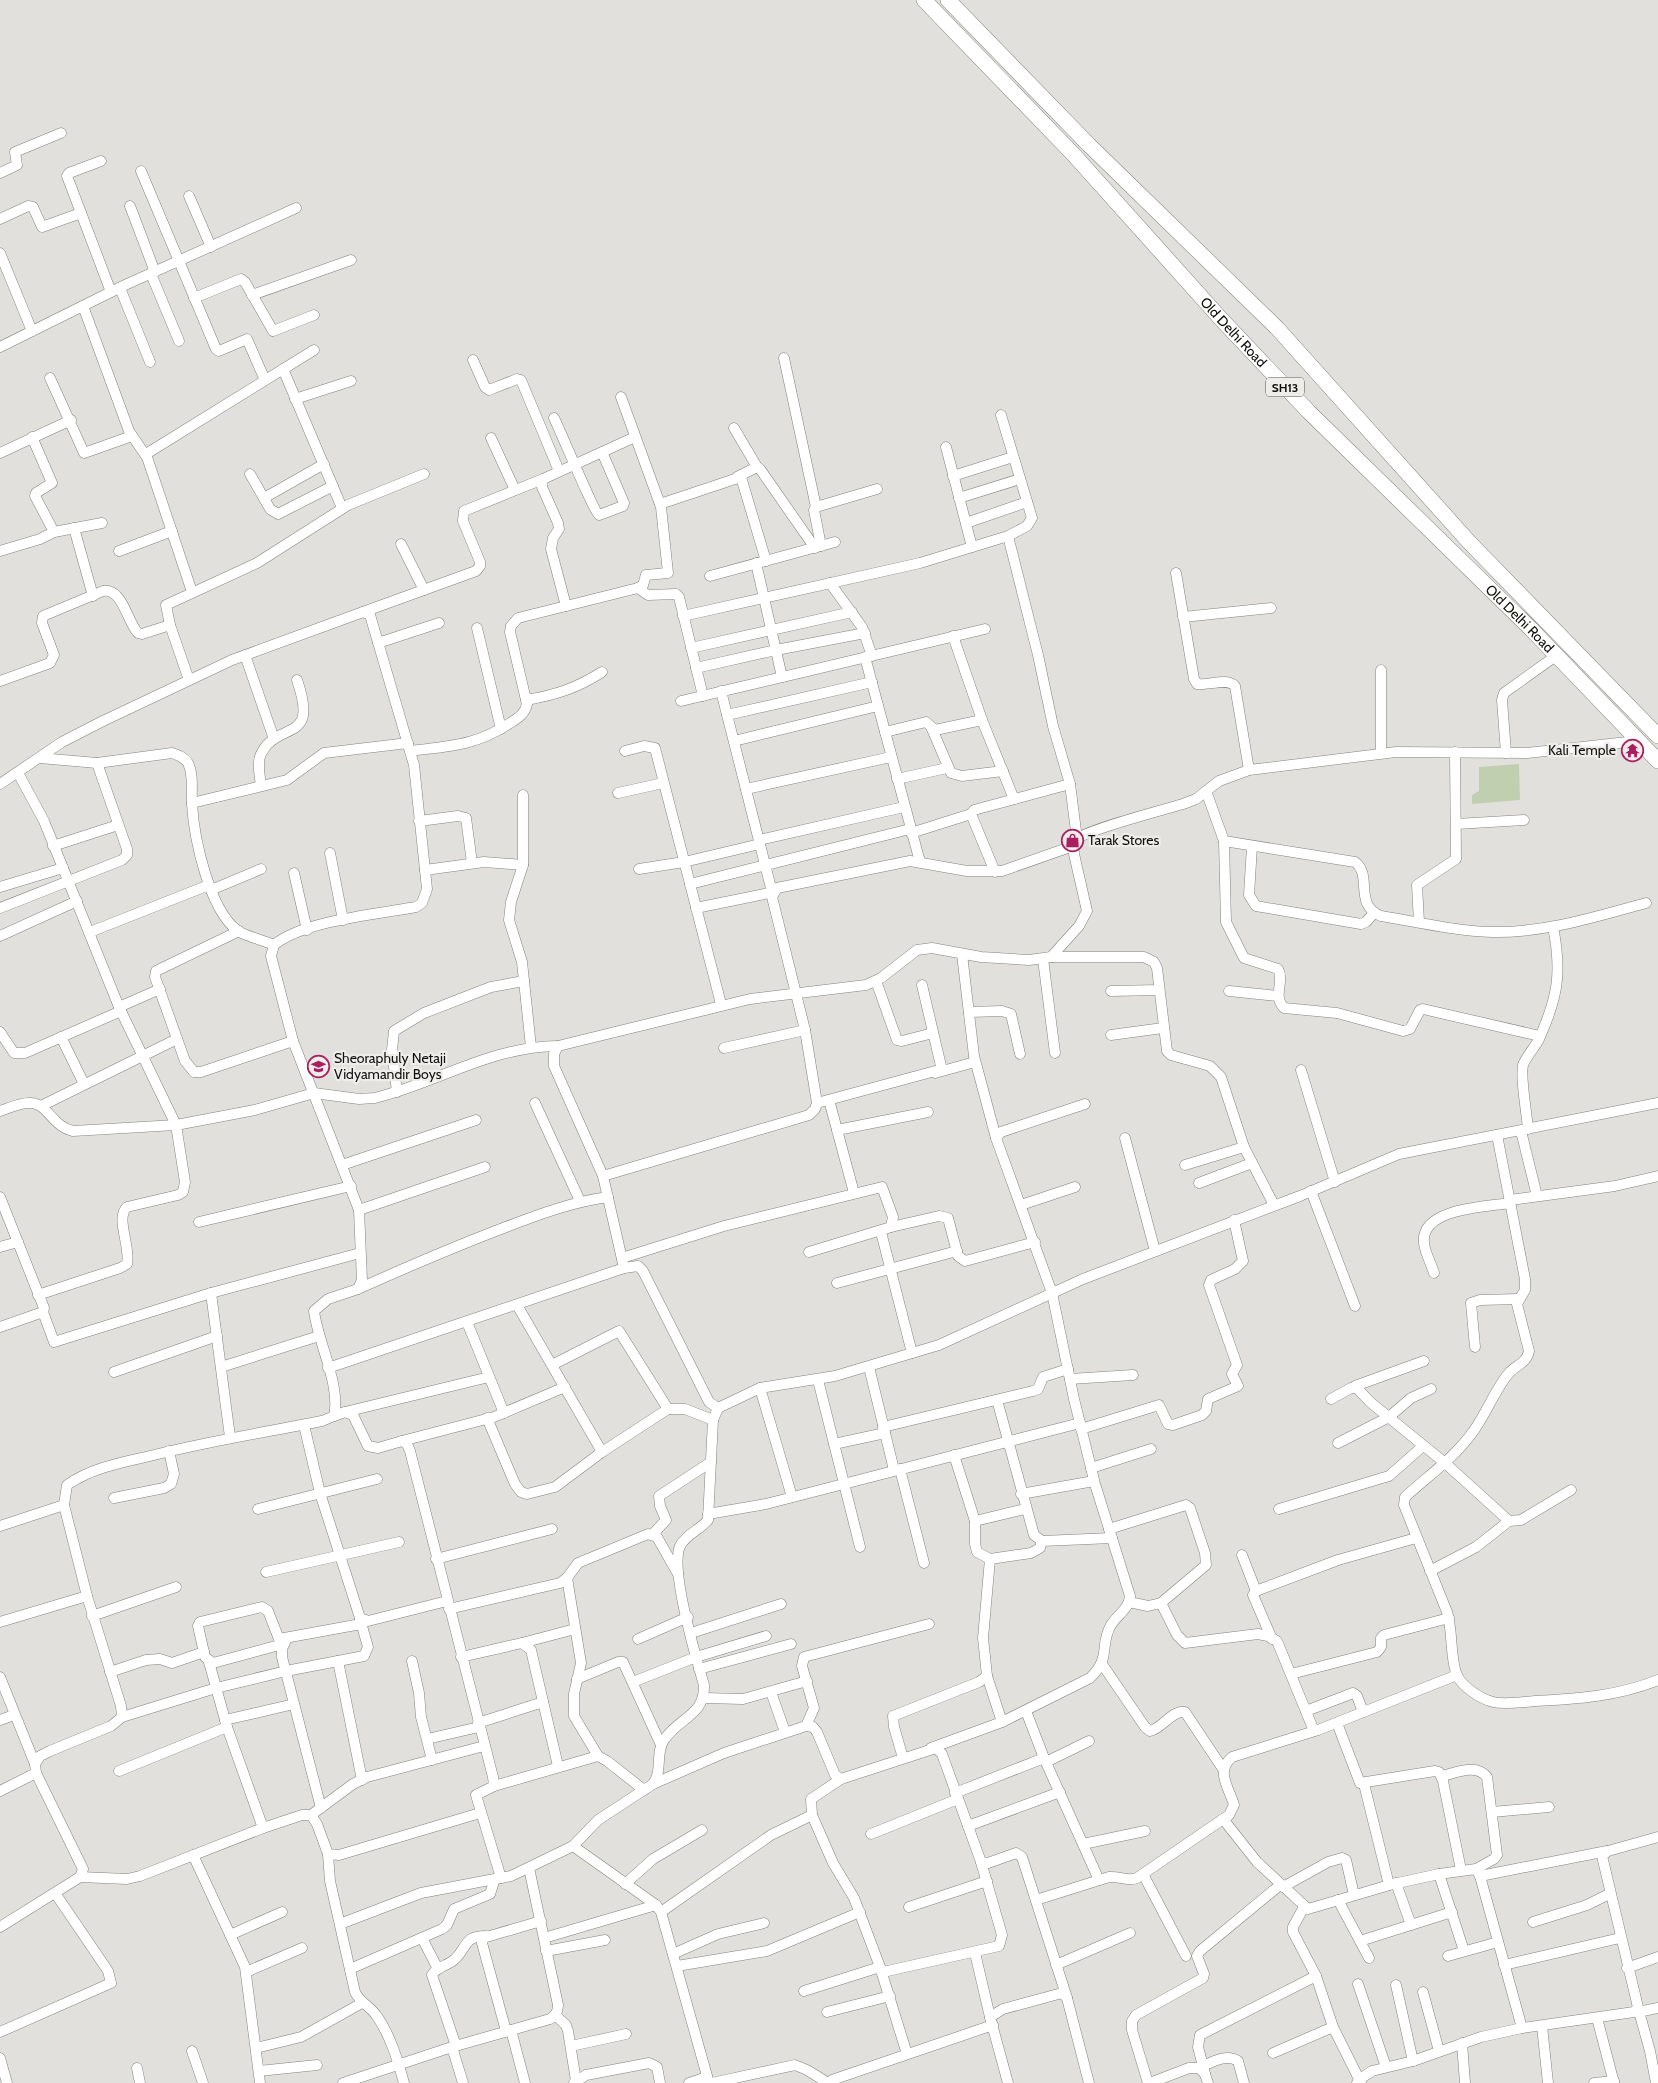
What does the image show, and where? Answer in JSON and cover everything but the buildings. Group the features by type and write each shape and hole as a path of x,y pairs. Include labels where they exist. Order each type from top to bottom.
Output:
{"main road":[{"name":"Old Delhi Road","path":"924,0 1074,155 1221,319 1309,412 1557,655 1658,761"},
{"name":"Old Delhi Road","path":"948,0 1089,145 1277,328 1469,542 1657,734"}],"street":[{"path":"0,173 16,165 15,152 61,133"},
{"path":"101,162 67,175 81,213 150,362"},
{"path":"141,171 178,262 218,350 247,339 265,380"},
{"path":"189,196 211,247"},
{"path":"0,219 28,206 33,207 42,227 81,213"},
{"path":"130,206 179,342"},
{"path":"0,347 116,290 296,208"},
{"path":"0,253 32,331"},
{"path":"252,296 351,260"},
{"path":"194,298 241,279 273,331 314,315"},
{"path":"83,306 132,436 146,456 192,592"},
{"path":"146,456 147,452 314,350"},
{"path":"784,358 816,507 814,510 818,547"},
{"path":"473,360 488,390 517,379 520,380 559,471"},
{"path":"282,369 342,508"},
{"path":"50,378 71,420 82,450 86,454 132,436"},
{"path":"295,398 351,382"},
{"path":"192,803 261,786 296,775 317,756 324,753 473,743 501,729 524,712 526,700 510,632 511,626 518,618 638,588 642,585 646,575 664,575 670,570 660,504 620,397"},
{"path":"683,616 920,562 1008,536 1031,523 1027,502 1001,415"},
{"path":"554,418 576,464 596,514 599,515 623,506 624,503 602,452"},
{"path":"0,452 71,420"},
{"path":"734,428 757,467 818,547"},
{"path":"32,437 52,483 36,493 35,496 54,532"},
{"path":"0,784 80,732 245,654 476,571 480,566 462,515 469,508 543,480 635,437"},
{"path":"491,438 516,490"},
{"path":"946,447 972,547"},
{"path":"953,476 1013,457"},
{"path":"264,498 324,464"},
{"path":"660,504 737,477 757,467"},
{"path":"250,474 270,508 278,514 333,486"},
{"path":"189,680 170,625 166,606 272,554 342,508 424,474"},
{"path":"737,477 744,480 761,562 764,597 782,677"},
{"path":"959,498 1020,478"},
{"path":"543,480 542,487 558,523 559,529 552,538 551,549 566,606"},
{"path":"816,507 877,489"},
{"path":"966,523 1027,502"},
{"path":"0,551 40,539 54,532 102,523"},
{"path":"74,528 93,596"},
{"path":"118,551 172,531"},
{"path":"1008,536 1038,655 1053,726 1070,784 1075,843 1087,911 1079,926 1047,958 1055,1053"},
{"path":"710,576 835,542"},
{"path":"401,544 424,590"},
{"path":"1176,574 1192,674 1197,684 1228,682 1235,686 1249,770"},
{"path":"830,583 865,633 872,682 920,862"},
{"path":"638,588 648,595 676,594 679,597 703,696"},
{"path":"0,681 50,663 54,656 42,623 43,616 103,591 113,592 138,633 142,634 170,625"},
{"path":"1183,617 1271,608"},
{"path":"358,1288 362,1280 359,1210 294,1041 271,956 274,945 290,934 343,920 416,907 422,903 427,889 414,765 370,616 363,612"},
{"path":"691,648 852,612"},
{"path":"378,642 439,623"},
{"path":"477,628 501,729"},
{"path":"681,701 985,628"},
{"path":"696,668 865,633"},
{"path":"953,636 982,720 1014,799"},
{"path":"245,654 274,739"},
{"path":"1506,753 1502,700 1504,694 1557,655"},
{"path":"1381,670 1381,753"},
{"path":"526,700 564,693 583,685 602,672"},
{"path":"261,786 260,756 274,739 295,729 300,724 302,700 297,680"},
{"path":"727,715 872,682"},
{"path":"603,1176 809,1115 815,1109 817,1103 797,992 721,692"},
{"path":"734,741 878,706"},
{"path":"932,729 982,720"},
{"path":"885,732 926,722 932,729 947,768 956,776 1003,771"},
{"path":"696,908 773,892 785,886 890,865 920,862 967,871 995,872 1018,867 1075,843 1092,832 1183,804 1219,781 1249,770 1381,753 1420,750 1506,753 1551,752 1638,741"},
{"path":"625,751 644,746 655,748 722,1004"},
{"path":"1419,922 1417,885 1420,881 1456,859 1455,752"},
{"path":"40,758 98,763 172,753 181,756 188,762 197,840 210,887 228,921 239,931 274,945"},
{"path":"746,789 891,756"},
{"path":"0,908 122,860 127,855 127,848 98,763"},
{"path":"897,779 947,768"},
{"path":"18,773 38,810 90,932 120,1009 176,1125 186,1188 178,1195 127,1207 123,1211 122,1217 129,1257 127,1264 38,1295"},
{"path":"618,793 664,784"},
{"path":"690,884 911,831 971,814 980,808 1070,784"},
{"path":"1206,791 1224,841 1226,922 1244,958 1278,969 1280,973 1278,996 1280,1004 1284,1008 1337,1013 1396,1030 1410,1029 1423,1008 1540,1036"},
{"path":"523,795 523,865 509,910 511,930 521,955 531,1047"},
{"path":"639,869 684,862 904,807"},
{"path":"971,814 995,872"},
{"path":"419,821 458,816 466,818 472,863"},
{"path":"1456,824 1524,820"},
{"path":"53,846 118,825"},
{"path":"1224,841 1355,862 1361,871 1364,898 1374,913 1419,922 1492,932 1553,927 1646,903"},
{"path":"1252,846 1249,895 1256,906 1355,924 1366,922 1374,913"},
{"path":"330,853 343,920"},
{"path":"425,870 472,863 493,862 523,865"},
{"path":"0,887 63,868"},
{"path":"90,932 261,870"},
{"path":"294,873 307,930"},
{"path":"0,936 77,901"},
{"path":"1537,1196 1524,1130 1523,1065 1540,1036 1549,1015 1558,978 1559,958 1553,927"},
{"path":"239,931 156,972 160,989 189,1068 194,1072 201,1072 294,1041"},
{"path":"0,1111 32,1103 41,1106 59,1126 74,1132 176,1125 255,1110 314,1093 359,1099 375,1098 397,1092 474,1062 531,1047 558,1046 722,1004 797,992 866,985 876,981 918,950 932,948 962,954 1029,960 1047,958 1144,957 1154,962 1157,968 1165,1045 1171,1055 1210,1066 1221,1077 1244,1147 1274,1206"},
{"path":"907,2054 882,1970 854,1898 833,1863 812,1815 811,1800 841,1779 1002,1722 1090,1678 1102,1664 1110,1626 1129,1602 1130,1596 1094,1482 1052,1293 996,1138 975,1062 962,954"},
{"path":"876,981 897,1040 902,1041 933,1033"},
{"path":"397,1092 392,1050 394,1031 424,1013 491,987 524,982"},
{"path":"922,985 941,1066 935,1073"},
{"path":"0,1032 14,1053 19,1054 61,1037 160,989"},
{"path":"1111,991 1159,990"},
{"path":"1229,991 1278,996"},
{"path":"969,1012 1002,1011 1011,1014 1020,1054"},
{"path":"1111,1035 1163,1028"},
{"path":"724,1048 805,1030"},
{"path":"61,1037 84,1084"},
{"path":"41,1106 177,1038"},
{"path":"558,1046 554,1054 554,1066 603,1176 623,1263"},
{"path":"817,1103 975,1062"},
{"path":"1301,1070 1334,1182"},
{"path":"828,1100 854,1193"},
{"path":"535,1102 580,1201"},
{"path":"648,1787 658,1776 661,1745 670,1732 700,1707 704,1698 678,1574 678,1553 681,1544 687,1537 703,1526 708,1514 713,1420 718,1408 760,1388 818,1380 869,1367 952,1339 1052,1293 1334,1182 1398,1154 1658,1103"},
{"path":"996,1138 1001,1132 1085,1104"},
{"path":"837,1130 928,1112"},
{"path":"342,1164 476,1120"},
{"path":"1497,1135 1526,1286 1519,1299 1518,1310 1529,1356 1509,1373 1469,1438 1445,1463 1403,1501 1449,1618 1457,1675 1462,1683 1480,1696 1492,1702 1506,1703 1598,1697 1635,1689 1658,1680"},
{"path":"1125,1138 1155,1251"},
{"path":"1184,1164 1244,1147"},
{"path":"1199,1184 1252,1163"},
{"path":"359,1210 485,1167"},
{"path":"1434,1273 1424,1242 1429,1224 1444,1215 1537,1196 1610,1187 1658,1176"},
{"path":"200,1222 350,1186"},
{"path":"328,1368 518,1305 623,1263 724,1226 854,1193 882,1187 893,1217 891,1227"},
{"path":"1021,1205 1075,1187"},
{"path":"1311,1191 1355,1306"},
{"path":"0,1197 54,1342 211,1293 360,1254"},
{"path":"334,1416 335,1397 314,1311 319,1304 448,1249 580,1201 608,1197"},
{"path":"809,1252 881,1232 891,1227 944,1216 951,1223 957,1251 961,1260 1035,1242"},
{"path":"708,1514 744,1509 1008,1441 1081,1426 1159,1405 1168,1424 1173,1425 1202,1415 1206,1411 1205,1402 1208,1399 1238,1386 1234,1371 1237,1365 1209,1285 1211,1280 1235,1269 1243,1261 1234,1220"},
{"path":"881,1232 912,1353"},
{"path":"0,1247 18,1242"},
{"path":"837,1283 957,1251"},
{"path":"623,1263 638,1266 643,1271 709,1402 718,1408"},
{"path":"211,1293 230,1437"},
{"path":"1475,1347 1471,1303 1480,1300 1519,1299"},
{"path":"518,1305 602,1452"},
{"path":"0,1327 43,1312"},
{"path":"467,1322 504,1413"},
{"path":"552,1365 619,1331 668,1409"},
{"path":"114,1372 217,1336"},
{"path":"221,1367 319,1336"},
{"path":"1331,1399 1355,1386 1424,1361"},
{"path":"869,1367 884,1430 924,1563"},
{"path":"834,1444 1033,1391 1038,1389 1043,1377 1069,1374 1133,1375"},
{"path":"122,1717 121,1706 92,1616 64,1505 67,1484 80,1476 102,1467 230,1437 304,1424 345,1412 489,1377"},
{"path":"818,1380 860,1546"},
{"path":"1355,1386 1509,1521"},
{"path":"345,1412 353,1415 368,1446 378,1448 504,1413 564,1387"},
{"path":"760,1388 792,1497"},
{"path":"1338,1443 1389,1417 1406,1400 1430,1389"},
{"path":"997,1400 1025,1509 1034,1536 1042,1541 1110,1533 1180,1506 1186,1505 1190,1508 1205,1553 1206,1565 1160,1603 1148,1606 1129,1602"},
{"path":"487,1418 515,1484 521,1492 527,1494 555,1487 602,1452 668,1409 685,1409 713,1420"},
{"path":"0,1791 36,1768 40,1756 110,1726 122,1717 216,1688 286,1671 359,1658 368,1653 361,1621 320,1493 304,1424"},
{"path":"402,1441 407,1444 410,1451 478,1725 494,1778 494,1786"},
{"path":"1279,1508 1389,1476 1424,1446"},
{"path":"1091,1468 1151,1449"},
{"path":"114,1498 164,1488 171,1484 174,1474 169,1451"},
{"path":"954,1455 975,1521 977,1552 990,1559 1037,1552 1042,1541"},
{"path":"209,1662 219,1662 285,1641 361,1621 368,1622 550,1586 567,1578 578,1563 653,1534 666,1520 660,1506 659,1496 711,1462"},
{"path":"258,1509 377,1479"},
{"path":"1021,1494 1094,1482"},
{"path":"1430,1571 1476,1547 1509,1521 1521,1520 1571,1490"},
{"path":"0,1526 64,1505"},
{"path":"975,1521 1025,1509"},
{"path":"436,1559 552,1529"},
{"path":"653,1534 678,1574"},
{"path":"1272,1639 1253,1595 1256,1591 1338,1560 1416,1538"},
{"path":"266,1572 399,1542"},
{"path":"1242,1556 1256,1591"},
{"path":"990,1559 983,1638 987,1676 1002,1722"},
{"path":"567,1578 580,1663 572,1706 574,1716 598,1756 648,1787"},
{"path":"92,1616 176,1587"},
{"path":"0,1622 87,1596"},
{"path":"1160,1603 1177,1634 1185,1643 1258,1634 1272,1639 1281,1647 1314,1731"},
{"path":"691,1633 781,1604"},
{"path":"263,1828 226,1723 209,1662 198,1632 200,1622 262,1608 268,1611 279,1639 285,1641"},
{"path":"638,1639 688,1617"},
{"path":"1291,1674 1377,1652 1381,1647 1380,1638 1384,1635 1449,1618"},
{"path":"806,1726 814,1708 802,1661 809,1655 929,1624"},
{"path":"461,1657 575,1629"},
{"path":"633,1682 696,1657 766,1636"},
{"path":"285,1641 282,1649 286,1671 321,1808"},
{"path":"522,1643 531,1650 558,1766"},
{"path":"699,1669 790,1644"},
{"path":"110,1672 146,1660 160,1659 172,1663 204,1652"},
{"path":"412,1661 419,1693 421,1717 432,1760"},
{"path":"338,1662 362,1780"},
{"path":"577,1679 618,1662 623,1662 661,1745"},
{"path":"1102,1664 1145,1728 1156,1730 1177,1714 1185,1712 1223,1769"},
{"path":"1036,1900 1114,1876 1132,1880 1229,1815 1234,1805 1223,1776 1223,1769 1226,1762 1239,1754 1337,1723 1457,1675"},
{"path":"904,1758 894,1727 893,1716 979,1682 987,1676"},
{"path":"0,1677 36,1768 80,1860 83,1869 80,1877"},
{"path":"704,1698 735,1701 807,1681"},
{"path":"770,1692 786,1732"},
{"path":"1306,1712 1353,1694 1357,1696 1363,1712"},
{"path":"427,1739 478,1725 543,1702"},
{"path":"119,1771 226,1723 294,1704"},
{"path":"1026,1711 1045,1760 1099,1880"},
{"path":"0,1720 14,1715"},
{"path":"1337,1723 1357,1779 1364,1784 1392,1884 1411,1925"},
{"path":"340,1924 421,1893 498,1879 529,1868 573,1846 598,1820 648,1787 724,1753 806,1726 813,1728 817,1732 835,1775 841,1779"},
{"path":"871,1834 956,1796 1089,1741"},
{"path":"0,1927 80,1877 127,1879 140,1876 263,1828 302,1815 311,1815 362,1780 484,1746"},
{"path":"804,1991 882,1970 975,1953 994,1948 1002,1941 981,1862 942,1754 936,1748 931,1748"},
{"path":"350,1969 422,1938 447,1925 451,1914 459,1906 490,1894 498,1879 476,1796 494,1786 598,1756"},
{"path":"1442,1776 1472,1769 1484,1773 1489,1783 1497,1855 1478,1873"},
{"path":"1364,1784 1435,1771 1442,1776 1461,1870"},
{"path":"968,1826 1060,1792"},
{"path":"1492,1812 1549,1807"},
{"path":"328,1854 350,1852 480,1813"},
{"path":"311,1815 317,1824 328,1854 330,1881 355,1992 362,2003 375,2013 381,2023 399,2064 404,2083"},
{"path":"544,1938 659,1909 771,1835 812,1815"},
{"path":"1223,1819 1257,1862 1304,1907 1313,1908 1392,1884 1439,1874 1461,1870 1478,1873 1608,1850 1658,1837"},
{"path":"625,1884 653,1859 702,1830"},
{"path":"1083,1844 1145,1831"},
{"path":"573,1846 659,1909 710,2081"},
{"path":"1608,1850 1602,1856 1609,1894 1638,2010 1654,2050 1656,2083"},
{"path":"981,1862 988,1863 1016,1854 1022,1857 1067,1998 1089,2083"},
{"path":"193,1855 246,1972 260,2083"},
{"path":"1205,2074 1199,2068 1189,2068 1149,2083 1132,2030 1132,2021 1136,2015 1203,1978 1204,1974 1197,1956 1200,1951 1282,1886 1328,1862 1342,1858 1346,1860 1354,1896"},
{"path":"349,2082 454,2046 550,2019 555,2015 558,2011 558,2005 529,1868"},
{"path":"1478,1873 1522,2028"},
{"path":"1143,1874 1186,1956"},
{"path":"1439,1874 1464,1951"},
{"path":"909,1907 987,1881"},
{"path":"0,2032 111,1983 108,1970 55,1893"},
{"path":"1533,1922 1587,1905 1609,1894"},
{"path":"1338,1900 1369,1958"},
{"path":"1304,1907 1293,1926 1293,1932 1316,1976 1333,2027 1359,2082 1386,2067 1462,2043 1522,2028 1630,2014 1638,2010 1658,2008"},
{"path":"230,1935 282,1912"},
{"path":"677,1966 767,1951 860,1912"},
{"path":"1360,1941 1452,1912"},
{"path":"463,2083 454,2046 432,1982 432,1975 438,1969 456,1959 469,1940 477,1936 486,1936 541,1921"},
{"path":"673,1954 718,1934 764,1923"},
{"path":"1056,1965 1130,1933"},
{"path":"486,1936 482,1943 525,2083"},
{"path":"422,1938 438,1969"},
{"path":"1504,1965 1620,1938"},
{"path":"546,1951 605,1940"},
{"path":"1448,1956 1498,1942"},
{"path":"246,1972 302,1948"},
{"path":"975,1953 1008,2083"},
{"path":"1627,1968 1658,1957"},
{"path":"1205,2074 1198,2047 1200,2035 1316,1976"},
{"path":"1358,1984 1386,2067"},
{"path":"1396,1985 1413,2060"},
{"path":"1423,1992 1439,2051"},
{"path":"689,2083 710,2081 795,2065 828,2083 991,2021 1003,2009 1054,1995 1062,1994 1067,1998"},
{"path":"827,2012 890,1996"},
{"path":"256,2048 301,2037 362,2003"},
{"path":"555,2015 566,2025 571,2046 575,2082 592,2073 649,2063 657,2067 660,2083"},
{"path":"1594,2083 1614,2082 1597,2018"},
{"path":"1542,2026 1548,2083"},
{"path":"1273,2053 1333,2027"},
{"path":"571,2046 626,2034"},
{"path":"1462,2043 1465,2083"},
{"path":"192,2052 203,2083"},
{"path":"0,2058 7,2083"},
{"path":"1205,2074 1223,2058 1233,2058 1238,2061 1244,2083"},
{"path":"259,2071 317,2065"},
{"path":"136,2068 140,2083"}],"green space":[{"path":"1519,764 1520,800 1472,804 1472,795 1479,791 1479,767"}],"place":[{"name":"Kali Temple","path":"1632,750"},
{"name":"Tarak Stores","path":"1072,840"},
{"name":"Sheoraphuly Netaji Vidyamandir Boys","path":"318,1066"}]}
